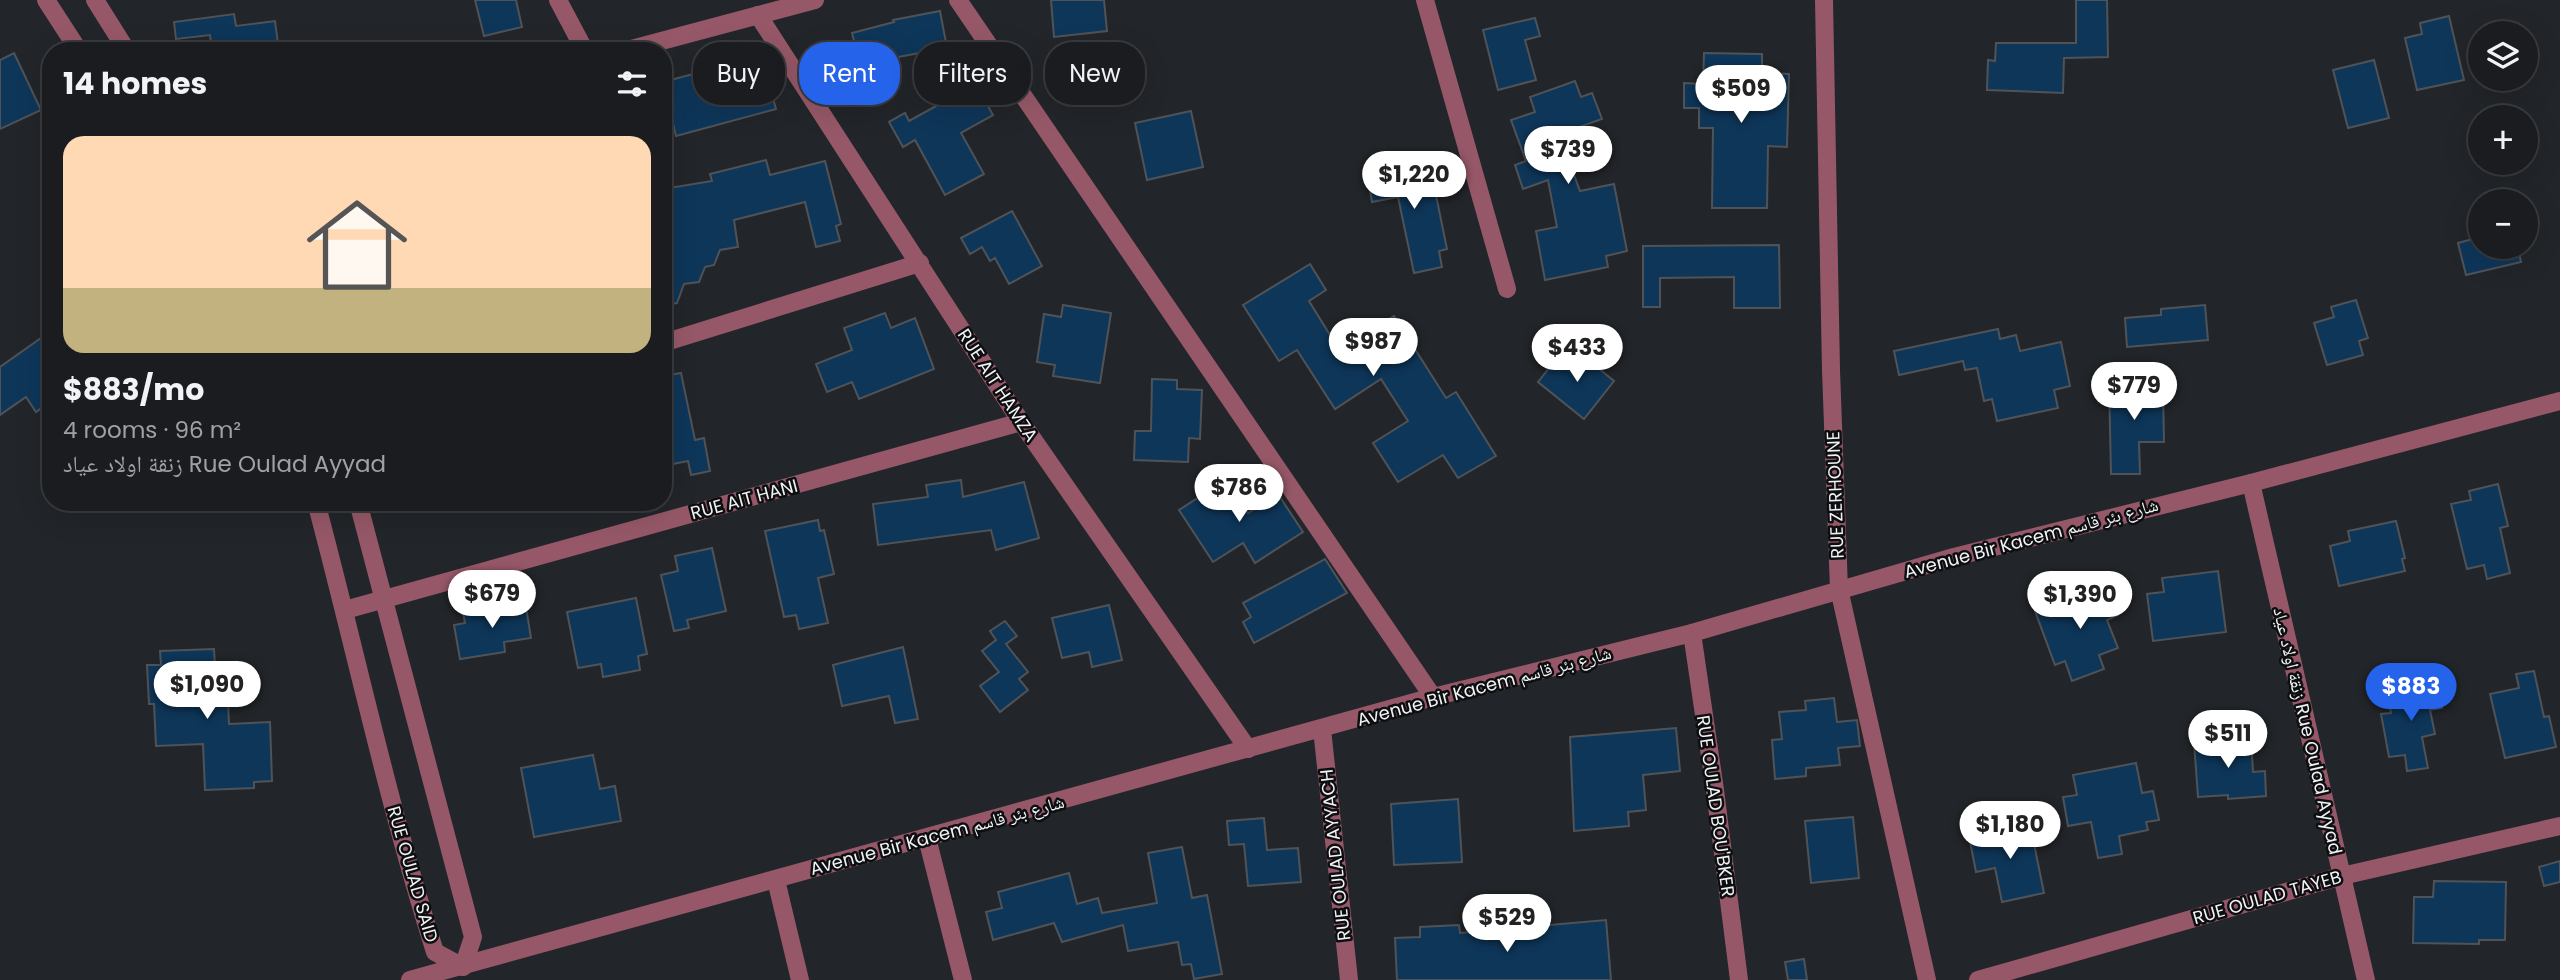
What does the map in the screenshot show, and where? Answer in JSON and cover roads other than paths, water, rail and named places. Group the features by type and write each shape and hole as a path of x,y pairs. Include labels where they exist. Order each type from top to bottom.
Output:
{"street":[{"path":"47,0 73,42"},
{"path":"94,0 121,42"},
{"path":"558,0 580,42"},
{"path":"658,42 815,0"},
{"path":"958,0 1433,697"},
{"path":"1425,0 1507,289"},
{"name":"RUE ZERHOUNE","path":"1824,0 1831,370 1839,589 1927,980"},
{"name":"RUE AIT HAMZA","path":"758,15 1021,422 1248,749"},
{"path":"672,340 920,263"},
{"name":"Avenue Bir Kacem شارع بئر قاسم","path":"410,980 465,973 776,880 1433,697 1692,633 1839,589 2086,522 2251,483 2560,401"},
{"name":"RUE AIT HANI","path":"345,610 1021,422"},
{"name":"زنقة اولاد عياد Rue Oulad Ayyad","path":"2251,483 2366,980"},
{"name":"RUE OULAD SAID","path":"318,511 396,816 435,952 465,973"},
{"path":"360,511 472,937 465,973"},
{"name":"RUE OULAD BOU'BKER","path":"1692,633 1717,803 1738,980"},
{"name":"RUE OULAD AYYACH","path":"1322,729 1349,980"},
{"name":"RUE OULAD TAYEB","path":"1978,980 2342,876 2560,826"},
{"path":"927,838 963,980"},
{"path":"776,880 800,980"}]}
